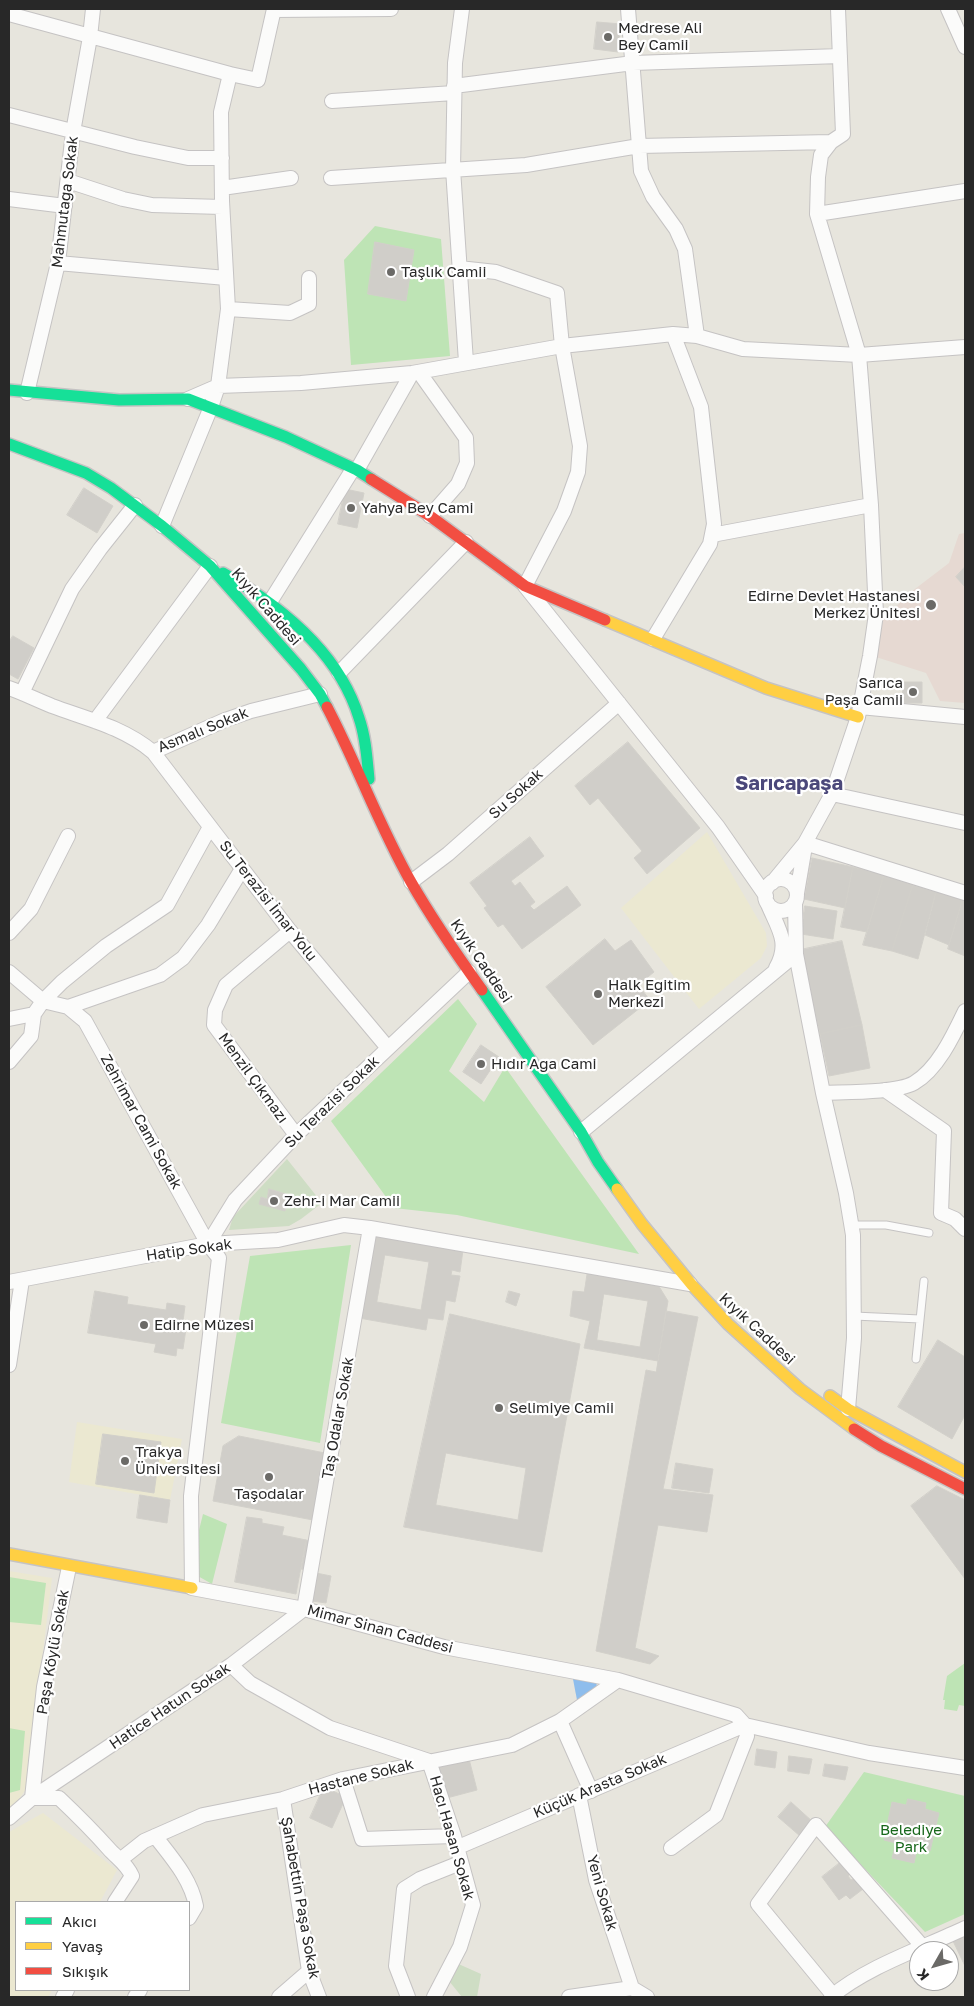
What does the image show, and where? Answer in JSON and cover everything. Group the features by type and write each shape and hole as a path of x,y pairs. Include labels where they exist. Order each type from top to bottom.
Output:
{"main road":[{"path":"9,390 27,394 119,400 188,400 211,407 286,437 355,470 430,516 525,586 766,688 859,712"},
{"name":"Kıyık Caddesi","path":"9,444 86,473 135,504 210,566 301,669 320,694 348,746 394,849 411,882 469,972 581,1132 598,1162 642,1224 690,1284 728,1324 800,1389 845,1415 962,1470"},
{"name":"Kıyık Caddesi","path":"210,566 243,584 270,602 304,632 340,674 357,711 365,744 371,798"},
{"name":"Kıyık Caddesi","path":"581,1132 597,1144 638,1198"},
{"name":"Kıyık Caddesi","path":"667,1236 714,1295 742,1324 784,1359"},
{"name":"Kıyık Caddesi","path":"823,1391 845,1415 881,1446 965,1489"},
{"path":"954,1483 962,1470 965,1455"},
{"name":"Mimar Sinan Caddesi","path":"9,1554 69,1567 192,1588"}],"street":[{"name":"Mahmutağa Sokak","path":"27,394 58,263 73,132 90,37 93,9"},
{"path":"9,14 258,80 274,9 391,9"},
{"path":"462,9 454,89 453,169 466,362"},
{"path":"628,9 641,171 653,197 676,229 685,249 697,336"},
{"path":"773,972 782,958 784,942 766,899 766,891 806,843 832,794 859,712 876,614 871,504 859,355 816,214 821,155 831,142 843,134 838,9"},
{"path":"948,9 965,46"},
{"path":"332,102 454,89 633,63 840,56"},
{"path":"162,526 218,386 228,309 222,206 221,112 230,74"},
{"path":"9,115 136,148 188,158 222,158"},
{"path":"331,178 526,165 639,146 831,142"},
{"path":"222,188 291,178"},
{"path":"68,181 124,199 152,205 222,206"},
{"path":"816,214 965,191"},
{"path":"9,198 65,206"},
{"path":"58,263 226,278"},
{"path":"459,268 496,272 557,293 562,346 580,446 578,472 564,511 525,586 718,827 773,909 788,910 796,898 792,883 787,880 776,880 772,883"},
{"path":"228,309 290,313 309,304 309,278"},
{"path":"653,639 710,544 714,524 702,406 673,334"},
{"path":"188,400 218,386 301,383 415,372 562,346 673,334 697,336 743,349 859,355 965,347"},
{"path":"270,602 355,470 415,372"},
{"path":"415,372 466,438 467,463 458,484 430,516"},
{"path":"15,690 72,589 135,504"},
{"path":"712,535 871,504"},
{"path":"340,674 466,542"},
{"path":"95,721 210,566"},
{"name":"Asmalı Sokak","path":"15,690 122,731 139,740 153,752 251,710 320,694"},
{"name":"Su Sokak","path":"411,882 448,854 619,703"},
{"path":"859,712 965,717"},
{"name":"Su Terazisi İmar Yolu","path":"153,752 290,931 388,1048"},
{"path":"832,794 965,823"},
{"path":"9,1062 31,1036 34,1014 43,1001 76,970 106,946 167,905 210,827"},
{"path":"9,933 31,909 68,836"},
{"path":"806,843 965,894"},
{"path":"806,843 796,898 796,954 851,1225 854,1316 845,1415"},
{"path":"9,972 43,1001 68,1007 160,975 183,958 208,925 242,869"},
{"name":"Menzil Çıkmazı","path":"290,931 226,985 215,1010 214,1025 296,1136"},
{"path":"581,1132 796,954"},
{"name":"Su Terazisi Sokak","path":"208,1244 235,1200 296,1136 469,972"},
{"name":"Zehrimar Cami Sokak","path":"68,1007 85,1021 208,1244 218,1258 191,1496 192,1588"},
{"path":"823,1093 885,1090 914,1083 926,1073 952,1038 965,1011"},
{"path":"9,1019 34,1014"},
{"path":"952,1038 965,1044"},
{"path":"885,1090 944,1131 941,1213 955,1219 965,1229"},
{"name":"Hatip Sokak","path":"15,1281 208,1244 278,1240 344,1225 690,1284"},
{"name":"Taş Odalar Sokak","path":"304,1609 370,1228"},
{"path":"9,1365 15,1281"},
{"name":"Paşa Köylü Sokak","path":"32,1798 44,1688 69,1567"},
{"name":"Mimar Sinan Caddesi","path":"192,1588 304,1609 444,1647 618,1680 736,1715 745,1725"},
{"name":"Hatice Hatun Sokak","path":"9,1818 32,1798 231,1665 304,1609"},
{"path":"231,1665 250,1683 330,1728 429,1761"},
{"name":"Hastane Sokak","path":"120,1860 144,1841 203,1814 283,1799 343,1779 512,1744 560,1721 618,1680"},
{"name":"Yeni Sokak","path":"560,1721 585,1793 596,1880 632,1988"},
{"path":"671,1848 716,1814 747,1736 745,1725 869,1753 965,1768"},
{"name":"Küçük Arasta Sokak","path":"455,1842 585,1793 745,1725"},
{"name":"Hacı Hasan Sokak","path":"429,1761 473,1905 460,1947 434,1997"},
{"path":"343,1779 362,1839 455,1842"},
{"path":"32,1798 59,1798 93,1829 129,1868 132,1876 116,1901"},
{"name":"Şahabettin Paşa Sokak","path":"283,1799 309,1971 319,1997"},
{"path":"909,1953 870,1971 843,1986 832,1996 758,1904 816,1825 918,1941"},
{"path":"155,1836 185,1877 193,1892 196,1906 190,1916"},
{"path":"408,1997 396,1966 404,1889 420,1879 460,1863"},
{"path":"936,1941 965,1928"},
{"path":"278,1997 309,1971"},
{"path":"569,1997 632,1988 647,1997"}],"lane":[{"path":"851,1225 886,1225 929,1233"},
{"path":"916,1359 924,1280"},
{"path":"854,1316 920,1319"}],"shaded area":[{"name":"Edirne Devlet Hastanesi Merkez Ünitesi","path":"965,533 965,703 940,701 926,673 876,657 883,619 911,592 949,563 959,534"},
{"path":"707,832 766,933 767,946 761,958 699,1009 621,908"},
{"name":"Trakya Üniversitesi","path":"77,1422 182,1439 170,1500 69,1482"},
{"path":"9,1571 52,1578 26,1789 14,1806 9,1809"},
{"path":"43,1813 117,1870 101,1901 15,1901 15,1991 51,1991 48,1997 9,1997 9,1832"}],"green space":[{"path":"375,226 441,239 450,356 351,365 344,260"},
{"path":"458,999 477,1024 449,1071 484,1102 505,1067 639,1254 457,1215 394,1208 331,1121"},
{"path":"287,1159 322,1203 289,1226 229,1230 233,1217","holes":["269,1189 289,1195 285,1211 261,1197 267,1199"]},
{"path":"351,1245 320,1443 221,1423 250,1256"},
{"path":"203,1514 227,1524 212,1584 189,1571"},
{"path":"9,1577 46,1583 41,1625 9,1622"},
{"path":"965,1663 965,1706 959,1705 957,1711 944,1709 945,1700 943,1700 947,1676"},
{"path":"9,1728 25,1731 20,1790 9,1793"},
{"name":"Belediye Park","path":"864,1772 965,1796 965,1914 925,1932 825,1827"},
{"path":"454,1962 481,1974 477,1997 462,1997 449,1981"}],"water":[{"path":"572,1674 596,1677 597,1690 577,1700"}],"building":[{"name":"Medrese Ali Bey Camii","path":"597,22 621,24 618,52 594,49"},
{"name":"Taşlık Camii","path":"375,242 414,250 406,301 368,294"},
{"path":"84,488 113,506 97,533 67,515"},
{"name":"Yahya Bey Cami","path":"345,489 364,493 357,528 338,524"},
{"path":"965,567 965,587 956,577"},
{"path":"13,636 34,648 18,679 9,674 9,642"},
{"name":"Sarıca Paşa Camii","path":"903,682 922,682 922,703 903,703"},
{"path":"628,742 700,828 647,874 634,858 642,851 598,798 590,805 575,786"},
{"path":"530,837 544,856 511,881 515,886 520,882 535,902 530,906 534,910 567,886 581,905 522,949 503,924 498,927 484,908 487,906 470,883"},
{"path":"812,858 853,867 845,908 804,899"},
{"path":"853,867 884,875 867,932 841,927"},
{"path":"884,875 913,885 892,951 863,945"},
{"path":"913,885 936,892 918,959 892,951"},
{"path":"936,892 963,898 949,945 925,935"},
{"path":"963,898 965,899 965,956 948,949"},
{"path":"805,906 837,911 833,939 801,934"},
{"name":"Halk Eğitim Merkezi","path":"605,939 615,951 631,940 654,972 638,985 650,1000 593,1045 546,987"},
{"path":"842,941 862,1025 820,1034 800,950"},
{"path":"862,1025 870,1068 829,1076 820,1034"},
{"name":"Hıdır Ağa Cami","path":"481,1045 499,1057 481,1084 463,1072"},
{"name":"Zehr-i Mar Camii","path":"269,1189 289,1195 285,1211 259,1204 261,1197 267,1199"},
{"path":"373,1235 463,1250 460,1272 452,1270 451,1275 460,1276 455,1302 446,1300 443,1320 428,1318 426,1330 359,1318","holes":["385,1255 429,1262 421,1310 377,1302"]},
{"path":"588,1270 655,1280 668,1301 658,1361 584,1348 590,1321 570,1316 573,1291 584,1292","holes":["604,1294 648,1301 640,1347 597,1340"]},
{"path":"95,1291 128,1297 127,1304 166,1310 167,1303 185,1306 183,1321 187,1322 183,1349 177,1348 176,1356 154,1352 156,1344 88,1333"},
{"path":"509,1291 520,1294 516,1306 506,1302"},
{"path":"666,1311 698,1317 663,1489 713,1495 707,1532 658,1525 635,1648 659,1656 650,1664 596,1651 646,1370 656,1372"},
{"name":"Selimiye Camii","path":"450,1314 580,1344 542,1552 404,1527","holes":["446,1453 526,1468 518,1520 436,1505"]},
{"path":"938,1340 965,1357 965,1415 952,1439 898,1407"},
{"path":"103,1434 161,1442 154,1493 96,1484"},
{"name":"Taşodalar","path":"239,1436 325,1453 313,1520 213,1501 223,1446"},
{"path":"676,1463 713,1469 709,1493 672,1488"},
{"path":"937,1486 965,1500 965,1579 911,1506"},
{"path":"140,1495 170,1500 167,1523 137,1518"},
{"path":"247,1517 262,1519 262,1523 284,1527 282,1535 306,1540 296,1594 235,1582"},
{"path":"306,1540 317,1542 311,1571 301,1569"},
{"path":"316,1573 331,1576 326,1603 312,1601"},
{"path":"757,1749 777,1752 775,1768 755,1765"},
{"path":"468,1755 477,1790 443,1799 435,1764"},
{"path":"789,1756 812,1759 809,1774 788,1771"},
{"path":"825,1764 848,1767 845,1780 823,1776"},
{"path":"324,1787 346,1797 332,1828 310,1818"},
{"path":"908,1799 926,1803 925,1809 939,1813 930,1851 917,1848 914,1863 892,1858 896,1843 884,1840 892,1802 906,1805"},
{"path":"791,1802 813,1822 800,1836 778,1817"},
{"path":"841,1862 850,1874 848,1876 851,1880 855,1878 863,1889 850,1899 846,1895 839,1900 822,1877"},
{"path":"965,1932 965,1966 959,1954 959,1941 953,1941 952,1939"}],"traffic: fast":[{"path":"9,390 119,400 188,399 286,437 357,470 371,479"},
{"path":"9,444 86,473 111,488 162,526 210,566 301,669 320,694 327,707"},
{"path":"223,573 266,600 286,616 305,633 337,672 350,694 359,718 366,748 369,779"},
{"path":"482,990 581,1132 598,1162 617,1189"}],"traffic: slow":[{"path":"605,620 766,688 858,717"},
{"path":"617,1189 642,1224 692,1285 728,1324 800,1389 854,1429"},
{"path":"830,1396 848,1409 965,1472"},
{"path":"9,1554 192,1588"}],"traffic: jam":[{"path":"371,479 430,516 525,586 605,620"},
{"path":"327,707 399,861 427,910 482,990"},
{"path":"854,1429 881,1446 965,1489"}],"place":[{"name":"Medrese Ali Bey Camii","path":"608,37"},
{"name":"Taşlık Camii","path":"391,272"},
{"name":"Yahya Bey Cami","path":"351,508"},
{"name":"Edirne Devlet Hastanesi Merkez Ünitesi","path":"931,605"},
{"name":"Sarıca Paşa Camii","path":"913,692"},
{"name":"Halk Eğitim Merkezi","path":"598,994"},
{"name":"Hıdır Ağa Cami","path":"481,1064"},
{"name":"Zehr-i Mar Camii","path":"274,1201"},
{"name":"Edirne Müzesi","path":"144,1325"},
{"name":"Selimiye Camii","path":"499,1408"},
{"name":"Trakya Üniversitesi","path":"125,1461"},
{"name":"Taşodalar","path":"269,1477"}],"district":[{"name":"Sarıcapaşa","path":"789,784"}]}
